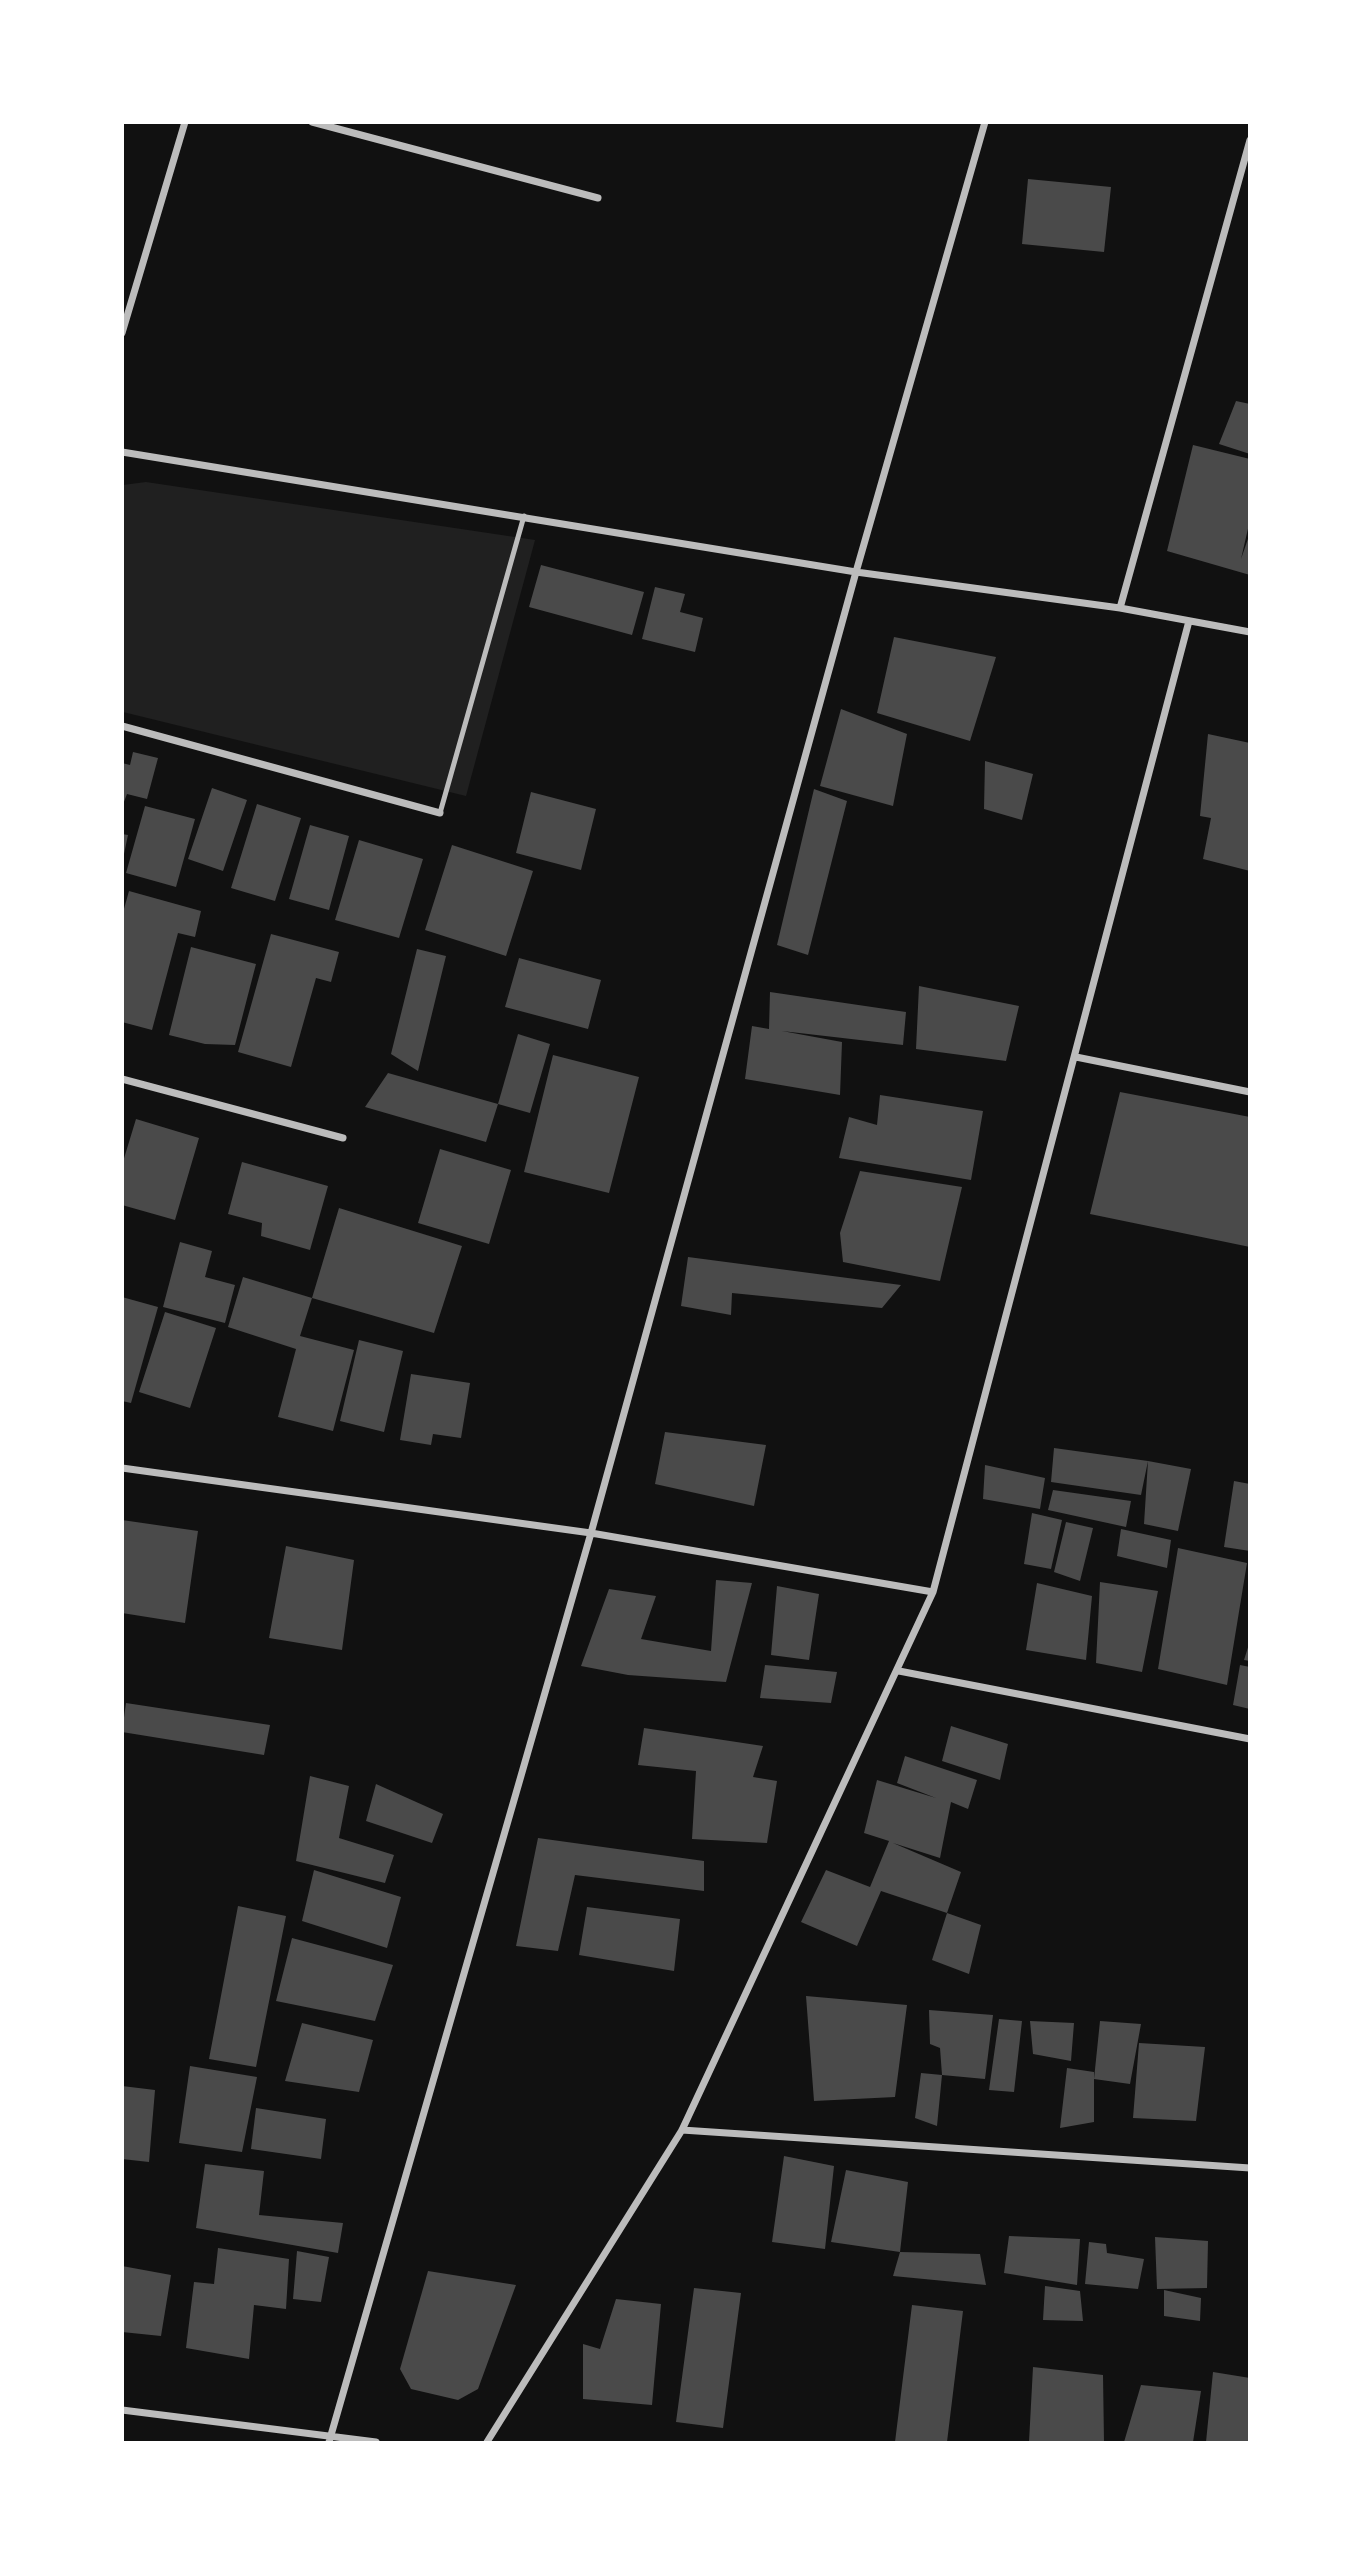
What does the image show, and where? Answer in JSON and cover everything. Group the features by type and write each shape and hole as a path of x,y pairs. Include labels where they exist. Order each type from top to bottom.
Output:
{"street":[{"path":"122,333 185,122"},
{"path":"312,122 598,198"},
{"path":"330,2439 591,1533 856,572 985,122"},
{"path":"1120,608 1250,140"},
{"path":"122,452 856,572 1120,608 1250,632"},
{"path":"487,2442 682,2130 899,1671 933,1592 1189,621"},
{"path":"122,726 440,813"},
{"path":"1076,1057 1250,1092"},
{"path":"122,1079 343,1138"},
{"path":"122,1468 591,1533 933,1592"},
{"path":"899,1671 1250,1739"},
{"path":"682,2130 1250,2168"},
{"path":"122,2410 330,2439 376,2442"}],"lane":[{"path":"440,813 524,516"}],"shaded area":[{"path":"146,482 535,540 466,796 123,712 123,485"}],"building":[{"path":"1028,179 1111,187 1104,252 1022,244"},
{"path":"1236,401 1250,404 1250,454 1219,444"},
{"path":"1193,445 1250,459 1250,520 1241,559 1250,533 1250,575 1167,551"},
{"path":"541,565 644,592 632,635 529,607"},
{"path":"655,587 685,594 680,612 703,618 695,652 642,639"},
{"path":"894,637 996,657 970,741 877,713"},
{"path":"841,709 907,734 893,806 820,786"},
{"path":"1208,734 1250,743 1250,871 1203,859 1211,818 1200,816"},
{"path":"133,752 158,758 147,799 127,794 122,807 122,763 130,765"},
{"path":"985,761 1033,774 1022,820 984,809"},
{"path":"212,788 247,800 223,871 188,859"},
{"path":"814,789 847,801 808,955 777,945"},
{"path":"531,792 596,809 581,870 516,853"},
{"path":"257,804 301,818 275,901 231,888"},
{"path":"145,806 195,819 176,887 126,873"},
{"path":"310,825 349,836 329,910 289,899"},
{"path":"122,834 128,835 124,854 122,853"},
{"path":"359,840 423,859 399,938 335,920"},
{"path":"452,845 533,871 506,956 425,930"},
{"path":"129,891 201,911 195,937 178,933 152,1030 122,1022 122,916"},
{"path":"271,934 339,952 331,982 316,978 291,1067 238,1052"},
{"path":"191,947 256,964 235,1045 205,1044 169,1035"},
{"path":"417,949 446,956 418,1071 391,1054"},
{"path":"519,958 601,980 588,1029 505,1007"},
{"path":"919,986 1019,1006 1006,1061 916,1049"},
{"path":"770,992 906,1012 903,1045 782,1031 842,1042 840,1095 745,1079 752,1026 769,1029"},
{"path":"518,1034 550,1044 530,1113 498,1104"},
{"path":"553,1055 639,1077 609,1193 524,1172"},
{"path":"388,1073 498,1104 486,1142 365,1107"},
{"path":"1120,1092 1250,1117 1250,1247 1090,1214"},
{"path":"880,1095 983,1111 971,1180 839,1158 849,1117 877,1125"},
{"path":"136,1119 199,1138 175,1220 122,1205 122,1165"},
{"path":"440,1149 511,1170 489,1244 418,1223"},
{"path":"242,1162 328,1186 310,1250 261,1236 262,1223 228,1214"},
{"path":"860,1171 962,1187 940,1281 843,1262 840,1233"},
{"path":"339,1208 462,1246 434,1333 312,1298"},
{"path":"180,1242 212,1251 205,1277 235,1285 225,1323 163,1307"},
{"path":"688,1257 901,1285 882,1308 732,1293 731,1315 681,1306"},
{"path":"243,1277 312,1298 300,1336 354,1350 333,1431 278,1417 296,1349 228,1327"},
{"path":"122,1297 158,1307 131,1403 122,1401"},
{"path":"165,1312 216,1328 190,1408 139,1392"},
{"path":"359,1340 403,1351 384,1432 340,1421"},
{"path":"411,1374 470,1383 461,1438 433,1434 431,1445 400,1440"},
{"path":"665,1432 766,1445 754,1506 655,1484"},
{"path":"1054,1448 1148,1461 1141,1495 1051,1482"},
{"path":"1148,1461 1191,1469 1178,1531 1144,1524"},
{"path":"985,1465 1045,1478 1040,1509 983,1499"},
{"path":"1234,1481 1250,1484 1250,1551 1224,1547"},
{"path":"1053,1490 1131,1501 1126,1527 1048,1510"},
{"path":"1032,1513 1062,1520 1051,1569 1024,1564"},
{"path":"122,1520 198,1531 185,1623 122,1613"},
{"path":"1066,1522 1093,1528 1080,1581 1054,1572"},
{"path":"1121,1529 1171,1540 1167,1568 1117,1556"},
{"path":"286,1546 354,1560 342,1650 269,1638"},
{"path":"1178,1548 1247,1563 1227,1685 1158,1669"},
{"path":"716,1580 752,1583 726,1682 628,1675 581,1666 609,1589 656,1596 641,1639 711,1651"},
{"path":"1100,1582 1158,1591 1142,1672 1096,1663"},
{"path":"1037,1583 1092,1596 1086,1660 1026,1650"},
{"path":"777,1586 819,1594 809,1660 771,1655"},
{"path":"1250,1641 1250,1661 1244,1660"},
{"path":"765,1665 837,1672 831,1703 760,1698"},
{"path":"1240,1665 1250,1667 1250,1709 1233,1705"},
{"path":"126,1703 270,1725 264,1755 122,1732"},
{"path":"951,1726 1008,1744 1000,1780 942,1761"},
{"path":"644,1728 763,1746 753,1777 777,1781 767,1843 692,1839 696,1771 638,1765"},
{"path":"905,1756 977,1780 968,1809 951,1802 940,1858 893,1843 961,1872 947,1913 881,1891 857,1946 801,1922 826,1870 870,1887 889,1841 864,1833 877,1780 936,1798 897,1783"},
{"path":"310,1776 349,1786 339,1838 394,1855 385,1883 296,1861"},
{"path":"376,1784 443,1814 432,1843 366,1821"},
{"path":"538,1838 704,1861 704,1891 575,1875 558,1951 516,1946"},
{"path":"314,1870 401,1897 387,1948 302,1921"},
{"path":"238,1906 286,1916 256,2067 209,2059"},
{"path":"587,1907 680,1919 674,1971 579,1955"},
{"path":"947,1913 981,1925 969,1974 932,1960"},
{"path":"292,1938 393,1965 375,2021 276,2001"},
{"path":"806,1996 907,2005 895,2097 814,2101"},
{"path":"929,2010 993,2015 985,2079 942,2075 940,2048 930,2044"},
{"path":"999,2019 1022,2021 1014,2092 989,2090"},
{"path":"1030,2021 1074,2023 1071,2061 1033,2054"},
{"path":"1100,2021 1141,2024 1130,2084 1094,2079"},
{"path":"302,2023 373,2040 359,2092 285,2081"},
{"path":"1139,2043 1205,2047 1196,2121 1133,2118"},
{"path":"190,2066 257,2077 242,2152 179,2143"},
{"path":"1067,2068 1094,2072 1094,2122 1060,2128"},
{"path":"921,2073 942,2075 937,2126 915,2118"},
{"path":"122,2086 155,2090 149,2162 122,2159"},
{"path":"256,2108 326,2119 321,2159 251,2149"},
{"path":"784,2156 834,2166 825,2249 772,2242"},
{"path":"205,2164 264,2171 259,2215 343,2223 338,2253 196,2228"},
{"path":"846,2170 908,2182 900,2252 831,2242"},
{"path":"1009,2236 1080,2239 1077,2285 1004,2273"},
{"path":"1155,2237 1208,2241 1207,2288 1157,2289"},
{"path":"1089,2242 1106,2244 1107,2253 1144,2259 1138,2289 1085,2284"},
{"path":"218,2248 289,2259 286,2309 254,2305 249,2359 186,2348 194,2282 214,2284"},
{"path":"297,2251 329,2257 321,2302 293,2299"},
{"path":"900,2252 980,2254 986,2285 893,2276"},
{"path":"122,2266 171,2275 161,2336 122,2332"},
{"path":"428,2271 516,2285 478,2389 458,2400 411,2389 400,2369"},
{"path":"1045,2286 1080,2291 1083,2321 1043,2320"},
{"path":"694,2288 741,2293 723,2428 676,2422"},
{"path":"1164,2290 1201,2298 1200,2321 1164,2316"},
{"path":"616,2299 661,2304 652,2405 583,2399 583,2344 600,2349"},
{"path":"912,2305 963,2311 947,2442 895,2442"},
{"path":"1033,2367 1103,2375 1104,2442 1029,2442"},
{"path":"1213,2372 1250,2378 1250,2442 1206,2442"},
{"path":"1141,2385 1201,2391 1193,2442 1124,2442"}]}
